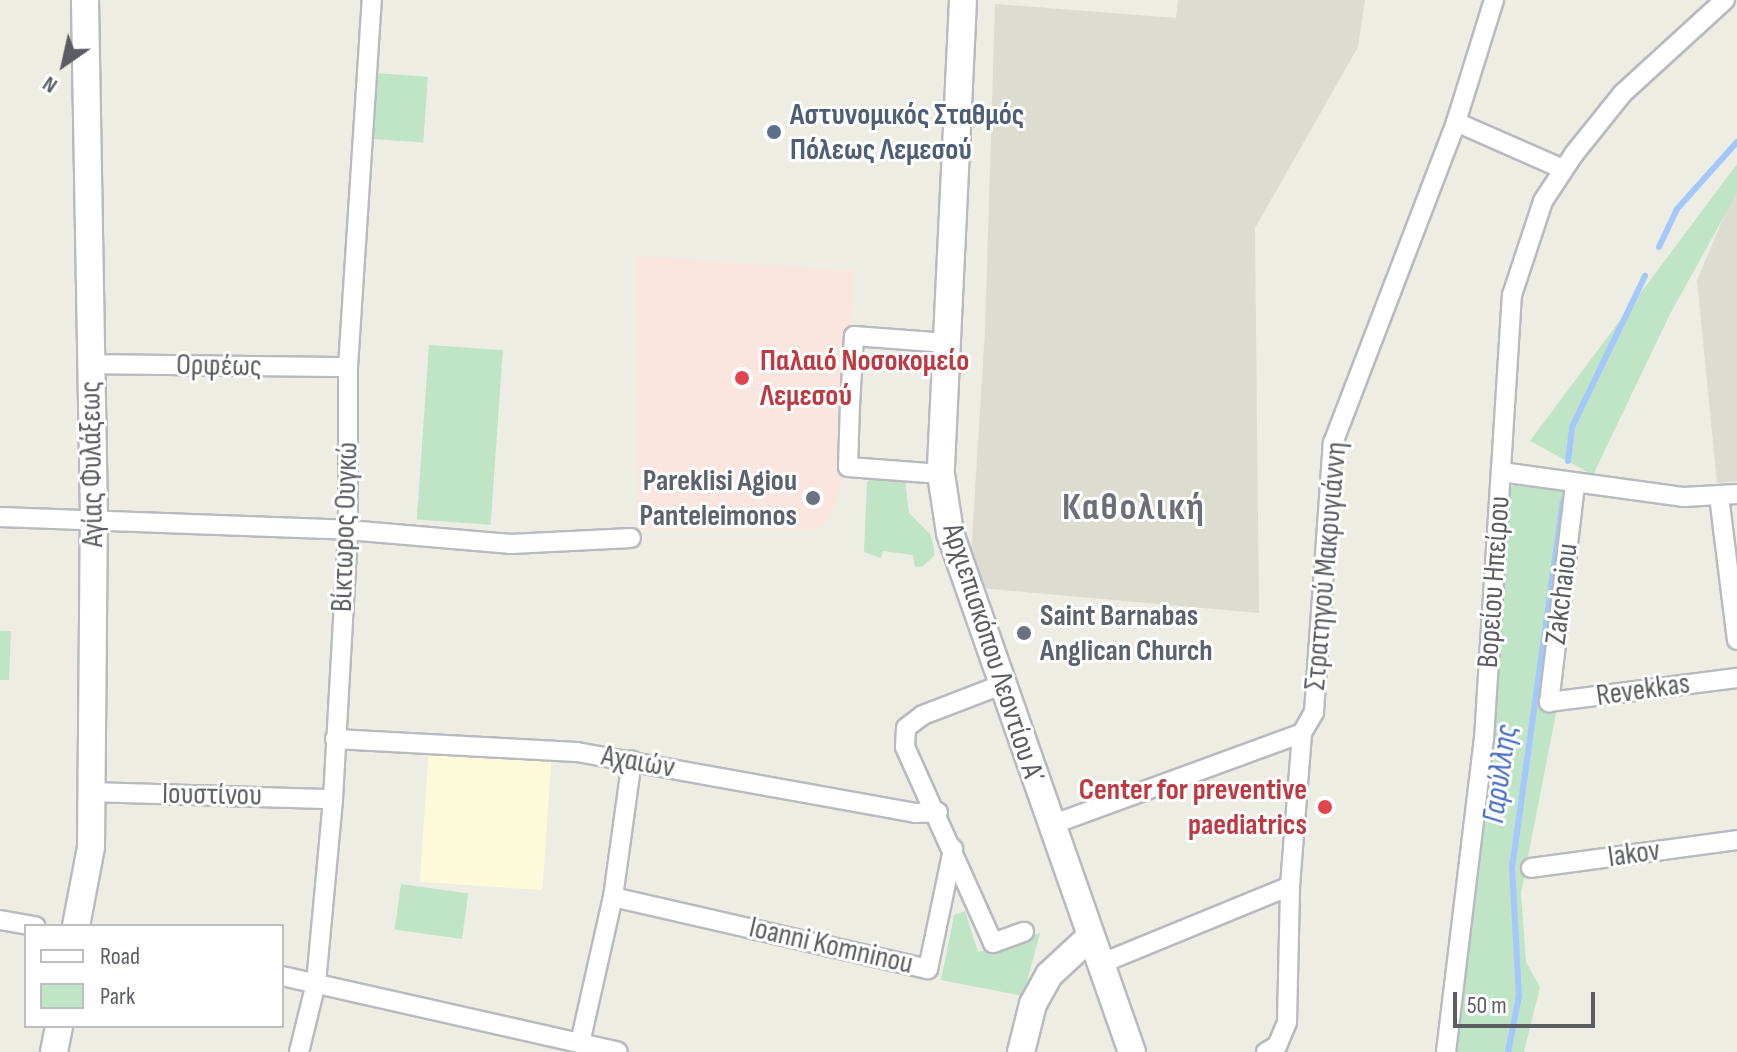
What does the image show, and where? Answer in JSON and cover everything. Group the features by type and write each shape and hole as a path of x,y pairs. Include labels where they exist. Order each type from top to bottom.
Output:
{"main road":[{"name":"Αγίας Φυλάξεως","path":"76,924 91,847 94,517 85,0"},
{"name":"Αρχιεπισκόπου Λεοντίου Α΄","path":"963,0 941,474 950,533 1132,1052"},
{"path":"1021,1052 1033,1004 1049,975 1091,936"},
{"path":"54,1052 59,1028"}],"street":[{"name":"Βίκτωρος Ουγκώ","path":"299,1052 316,983 333,799 348,530 348,367 372,0"},
{"name":"Στρατηγού Μακρυγιάννη","path":"1266,1052 1277,1046 1287,1022 1290,886 1302,733 1314,712 1333,443 1456,122 1494,0"},
{"name":"Βορείου Ηπείρου","path":"1446,1052 1484,739 1512,295 1528,236 1563,169 1623,93 1725,0"},
{"path":"1456,122 1563,169"},
{"path":"941,474 848,467 851,391 854,336 947,343"},
{"name":"Ορφέως","path":"91,364 348,367"},
{"path":"1501,472 1575,485 1728,495 1737,640"},
{"name":"Zakchaiou","path":"1549,702 1575,485"},
{"path":"0,517 94,517 348,530 511,544 631,538"},
{"name":"Revekkas","path":"1549,702 1737,678"},
{"path":"1001,685 923,715 906,728 905,747 938,812 993,943 1024,932"},
{"path":"1051,825 1302,733"},
{"name":"Αχαιών","path":"335,739 567,751 632,760 915,813 938,812"},
{"path":"580,1043 613,897 632,760"},
{"name":"Ιουστίνου","path":"90,792 333,799"},
{"name":"Iakov","path":"1531,868 1737,840"},
{"name":"Ioanni Komninou","path":"613,897 928,969 953,849"},
{"path":"1100,964 1290,886"},
{"path":"0,920 24,924"},
{"path":"284,976 618,1052"}],"shaded area":[{"path":"1178,0 1365,0 1358,47 1255,228 1259,613 969,587 985,330 995,4 1176,18"},
{"path":"1737,186 1737,481 1717,483 1697,280"},
{"name":"Παλαιό Νοσοκομείο Λεμεσού","path":"636,256 854,271 841,485 829,520 813,530 638,530"},
{"path":"429,748 552,757 542,890 420,882"}],"green space":[{"path":"374,73 428,77 423,143 369,139"},
{"path":"1737,164 1737,193 1670,314 1593,475 1530,441"},
{"path":"429,345 503,350 491,525 417,520"},
{"path":"876,475 905,479 909,513 930,534 934,547 934,556 923,566 915,567 913,555 883,551 881,558 864,552 867,482"},
{"path":"1513,485 1571,490 1556,713 1521,893 1526,962 1540,987 1524,1052 1442,1052 1441,1004 1480,740 1493,505"},
{"path":"0,631 11,631 9,680 0,680"},
{"path":"401,884 468,893 462,939 395,930"},
{"path":"965,911 978,952 1040,933 1023,996 941,980 954,915"}],"waterway":[{"name":"Γαρύλλης","path":"1659,247 1677,209 1737,142"},
{"name":"Γαρύλλης","path":"1568,461 1572,427 1645,276"},
{"name":"Γαρύλλης","path":"1508,1052 1519,996 1512,868 1563,502"}],"place":[{"name":"Αστυνομικός Σταθμός Πόλεως Λεμεσού","path":"774,132"},
{"name":"Παλαιό Νοσοκομείο Λεμεσού","path":"742,378"},
{"name":"Pareklisi Agiou Panteleimonos","path":"813,498"},
{"name":"Saint Barnabas Anglican Church","path":"1024,633"},
{"name":"Center for preventive paediatrics","path":"1325,807"}],"district":[{"name":"Καθολική","path":"1134,508"}]}
